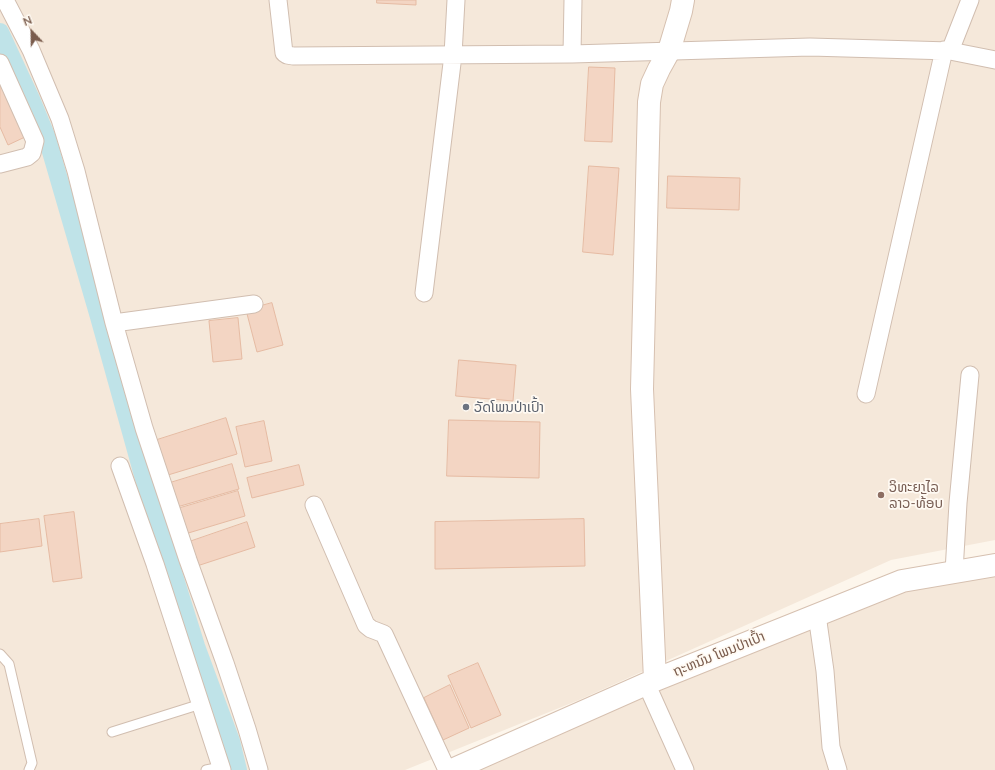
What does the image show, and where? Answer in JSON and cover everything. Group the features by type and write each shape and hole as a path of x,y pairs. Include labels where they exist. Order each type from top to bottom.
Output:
{"street":[{"path":"5,0 30,50 60,119 76,171 114,323 144,428 188,560 225,663 259,770"},
{"path":"278,0 284,53 288,55 572,54 810,47 947,50 995,60"},
{"path":"424,293 453,55 456,0"},
{"path":"572,54 574,0"},
{"path":"683,0 669,52 659,68 652,84 649,102 642,389 651,682 685,770"},
{"path":"866,394 947,50 970,0"},
{"path":"0,63 35,141 32,153 27,157 0,164"},
{"path":"114,323 254,304"},
{"path":"954,572 958,503 970,375"},
{"path":"120,466 155,564 201,704 216,769"},
{"path":"314,505 366,625 371,629 384,634 456,769"},
{"name":"ຖະຫນົນ ໂພນປ່າເປົ້າ","path":"456,769 651,682 902,581 995,565"},
{"path":"817,616 831,747 838,770"}],"lane":[{"path":"0,654 9,664 32,763 29,770"},
{"path":"112,732 201,704"}],"shaded area":[{"path":"0,0 995,0 995,540 891,560 579,700 405,770 0,770"},
{"path":"995,565 995,770 452,770 902,581"}],"building":[{"path":"377,0 416,0 416,5 377,3"},
{"path":"589,67 615,68 612,142 585,141"},
{"path":"0,77 25,137 8,145 0,127"},
{"path":"589,166 619,168 613,255 583,252"},
{"path":"668,176 740,178 739,210 667,208"},
{"path":"272,303 283,345 257,352 246,310"},
{"path":"238,318 242,359 213,362 209,321"},
{"path":"459,360 516,365 513,401 456,396"},
{"path":"226,418 237,454 168,475 157,440"},
{"path":"449,420 540,422 539,478 447,476"},
{"path":"264,421 272,461 245,467 236,427"},
{"path":"232,464 239,489 177,507 170,483"},
{"path":"299,465 304,485 252,498 247,478"},
{"path":"238,491 245,516 185,534 177,509"},
{"path":"74,512 82,578 53,582 44,516"},
{"path":"39,519 42,546 0,552 0,524"},
{"path":"584,519 585,566 435,569 435,522"},
{"path":"247,522 255,547 197,566 189,542"},
{"path":"478,663 501,715 471,728 448,676"},
{"path":"450,685 469,728 443,740 424,698"}],"waterway":[{"path":"0,32 47,138 146,486 196,646 231,741 238,770"}],"place":[{"name":"ວັດໂພນປ່າເປົ້າ","path":"466,407"},
{"name":"ວິທະຍາໄລ ລາວ-ທ້ັອບ","path":"881,495"}]}
